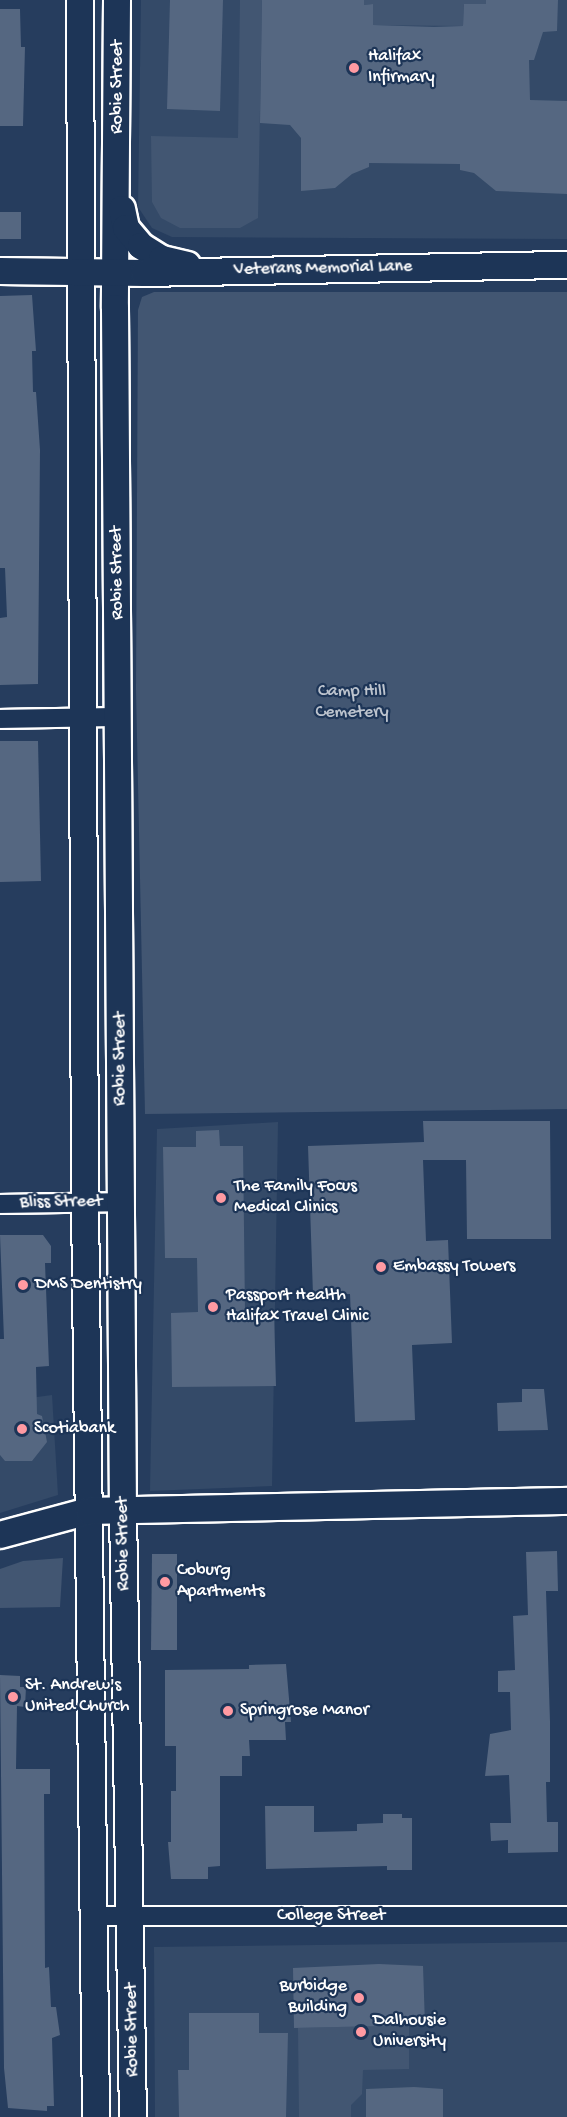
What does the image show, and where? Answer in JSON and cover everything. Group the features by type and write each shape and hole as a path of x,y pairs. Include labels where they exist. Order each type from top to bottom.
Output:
{"main road":[{"name":"Robie Street","path":"80,0 79,271 85,1202 96,1916 96,2117"},
{"name":"Robie Street","path":"117,0 123,1510 133,2117"},
{"path":"118,197 126,228 141,246 162,259 213,271"},
{"name":"Veterans Memorial Lane","path":"0,271 213,271 567,266"},
{"path":"0,1535 89,1511 567,1501"}],"street":[{"path":"0,719 119,717"},
{"name":"Bliss Street","path":"0,1204 122,1202"},
{"name":"College Street","path":"96,1916 567,1916"}],"shaded area":[{"name":"Halifax Infirmary","path":"141,0 567,0 567,239 172,237 152,228 138,207"},
{"path":"278,1122 272,1486 150,1491 157,1129"},
{"path":"52,1395 58,1495 0,1513 0,1402"},
{"name":"Dalhousie University","path":"567,1942 567,2117 155,2117 154,1947"}],"green space":[{"path":"240,0 262,0 258,218 240,228 180,228 161,218 152,202 151,136 238,138"},
{"path":"364,0 486,0 486,4 464,4 463,26 373,25 373,4 364,5"},
{"name":"Camp Hill Cemetery","path":"154,292 567,292 567,1109 145,1114 136,689 138,310 142,297"},
{"path":"63,1558 60,1607 0,1608 0,1569 23,1561"},
{"path":"409,2025 409,2069 363,2070 362,2094 351,2105 351,2117 299,2117 298,2028"}],"building":[{"path":"170,0 223,0 220,111 167,109"},
{"path":"262,0 364,0 364,5 373,4 373,25 434,27 463,26 464,4 486,4 486,0 558,0 557,31 543,32 534,60 529,60 530,100 567,101 567,194 496,191 474,173 460,170 460,164 369,163 369,167 352,174 335,188 301,191 301,138 290,125 260,123"},
{"path":"0,9 20,9 21,47 25,47 23,126 0,126"},
{"path":"0,212 21,212 21,239 0,239"},
{"path":"32,295 36,351 32,351 33,392 36,392 40,450 38,684 0,685 0,618 7,617 5,568 0,568 0,296"},
{"path":"0,741 38,741 41,881 0,882"},
{"name":"Embassy Towers","path":"423,1121 550,1121 551,1239 467,1239 466,1160 423,1160 426,1241 448,1240 452,1343 412,1345 415,1420 355,1422 350,1294 313,1295 308,1146 424,1142"},
{"path":"219,1130 220,1146 243,1146 245,1312 274,1312 276,1386 172,1387 171,1313 198,1312 197,1258 165,1258 163,1147 196,1147 196,1131"},
{"path":"0,1235 43,1235 51,1246 51,1263 45,1263 49,1366 36,1367 37,1414 42,1416 47,1442 32,1461 5,1461 0,1455 0,1339 4,1339"},
{"path":"522,1389 544,1389 548,1430 498,1431 497,1403 522,1402"},
{"path":"557,1551 558,1591 546,1591 550,1782 546,1782 547,1822 558,1822 558,1852 508,1853 508,1840 491,1841 490,1823 511,1823 509,1775 485,1776 490,1734 511,1730 510,1692 498,1692 498,1671 515,1670 513,1616 528,1615 526,1552"},
{"name":"Coburg Apartments","path":"152,1554 177,1554 177,1650 151,1650"},
{"name":"Springrose Manor","path":"286,1664 291,1722 285,1722 286,1740 249,1740 250,1756 242,1756 242,1776 220,1776 220,1866 208,1867 208,1879 171,1879 168,1842 171,1842 171,1791 176,1791 176,1746 165,1746 165,1670 249,1669 249,1665"},
{"path":"0,1675 20,1676 20,1687 26,1687 25,1707 17,1706 16,1769 50,1769 50,1794 44,1794 45,1968 49,1967 51,2007 56,2007 60,2035 52,2038 54,2106 47,2106 47,2111 8,2108 4,2068"},
{"path":"265,1806 314,1806 314,1832 357,1831 357,1824 383,1823 383,1814 402,1814 402,1818 412,1818 412,1870 387,1870 387,1866 266,1869"},
{"name":"Burbidge Building","path":"379,1964 423,1966 425,2025 294,2028 293,1968"},
{"path":"189,2013 259,2013 259,2033 288,2033 286,2117 179,2117 178,2070 189,2070"},
{"path":"414,2087 443,2089 443,2117 366,2117 366,2089"}],"place":[{"name":"Halifax Infirmary","path":"354,68"},
{"name":"The Family Focus Medical Clinics","path":"221,1198"},
{"name":"Embassy Towers","path":"381,1267"},
{"name":"DMS Dentistry","path":"23,1285"},
{"name":"Passport Health Halifax Travel Clinic","path":"213,1307"},
{"name":"Scotiabank","path":"22,1429"},
{"name":"Coburg Apartments","path":"165,1582"},
{"name":"St. Andrew's United Church","path":"13,1697"},
{"name":"Springrose Manor","path":"228,1711"},
{"name":"Burbidge Building","path":"359,1998"},
{"name":"Dalhousie University","path":"361,2032"}]}
